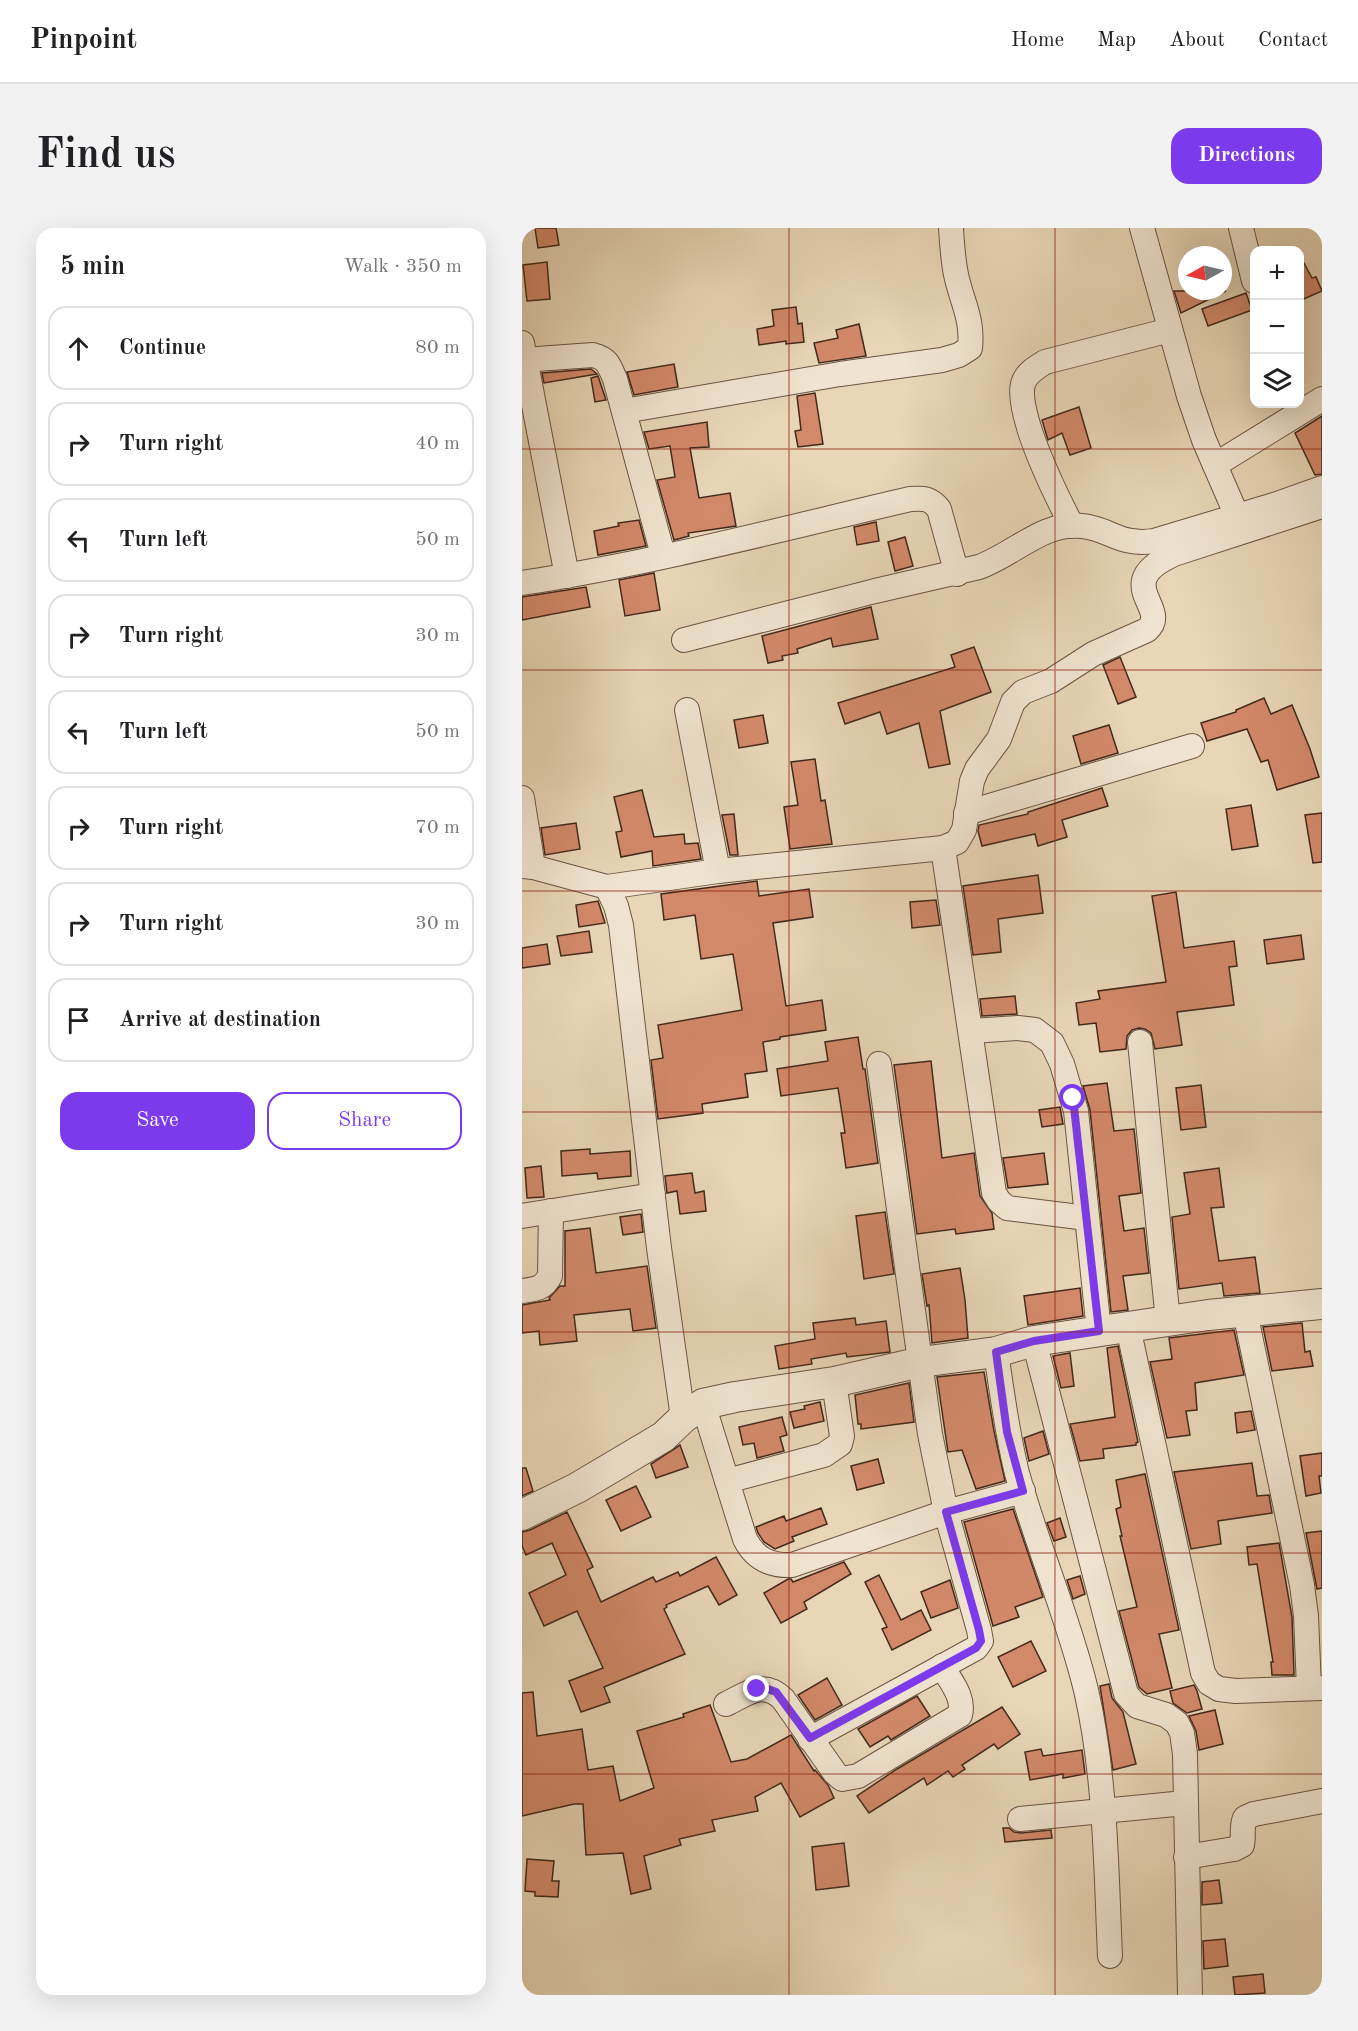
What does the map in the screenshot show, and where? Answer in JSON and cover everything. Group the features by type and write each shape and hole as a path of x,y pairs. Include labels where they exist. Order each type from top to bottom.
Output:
{"street":[{"path":"624,411 840,374 942,360 959,355 970,348 971,334 968,311 957,280 951,228"},
{"path":"1142,228 1189,396 1237,516"},
{"path":"1241,228 1250,265"},
{"path":"1072,526 1033,438 1022,394 1024,381 1032,370 1045,363 1170,330"},
{"path":"567,576 523,354 593,355 603,358 610,365 663,555"},
{"path":"1215,465 1295,410 1322,399"},
{"path":"684,640 874,591 957,574 993,562 1036,536 1060,528 1083,526 1122,540 1143,543 1322,488"},
{"path":"522,583 567,576 799,527 910,499 925,498 933,501 939,509 957,574"},
{"path":"522,798 528,866 607,887 718,871 943,848 957,842 964,830 972,781 977,769 999,739 1013,702 1023,692 1051,681 1093,654 1147,630 1152,625 1153,612 1143,586 1144,576 1150,568 1174,554 1322,506"},
{"path":"687,710 718,871"},
{"path":"966,813 1192,746"},
{"path":"943,848 994,1193 1007,1208 1086,1218"},
{"path":"607,887 616,906 621,925 652,1195 693,1411 727,1481 751,1551 766,1563 779,1566 792,1565 946,1512 1023,1491"},
{"path":"971,1031 1018,1028 1035,1030 1052,1043 1062,1064 1076,1111 1099,1331"},
{"path":"1140,1042 1168,1321"},
{"path":"810,1738 976,1648 981,1641 946,1512 930,1434 879,1064"},
{"path":"522,1216 652,1195"},
{"path":"522,1291 545,1285 550,1276 551,1211"},
{"path":"522,1515 606,1471 663,1437 693,1411 735,1397 834,1382 921,1362 996,1352 1034,1341 1168,1321 1322,1304"},
{"path":"1128,1327 1203,1673 1209,1683 1219,1689 1236,1691 1316,1688 1302,1585 1245,1312"},
{"path":"1034,1341 1126,1694 1137,1706 1167,1715 1177,1723 1182,1733 1185,1754 1190,1995"},
{"path":"996,1352 1007,1432 1023,1491 1086,1691 1095,1739 1103,1811 1110,1956"},
{"path":"727,1481 833,1451 840,1444 842,1436 834,1382"},
{"path":"726,1704 757,1689 776,1692 835,1773 842,1779 858,1776 960,1715 963,1706 942,1666"},
{"path":"1186,1857 1234,1849 1242,1845 1244,1836 1242,1824 1245,1818 1254,1814 1322,1801"},
{"path":"1020,1819 1185,1803"}],"building":[{"path":"535,228 556,228 559,245 538,248"},
{"path":"547,262 550,299 527,301 523,265"},
{"path":"1304,263 1312,278 1316,277 1322,291 1304,299"},
{"path":"1174,291 1178,291 1178,300 1208,300 1181,313"},
{"path":"1246,293 1250,311 1208,326 1202,309"},
{"path":"796,307 798,324 802,323 804,342 786,344 786,341 759,345 757,329 774,326 772,310"},
{"path":"859,324 866,356 819,363 814,343 838,338 836,330"},
{"path":"674,364 678,387 634,395 627,372"},
{"path":"591,369 597,374 544,383 542,373"},
{"path":"598,376 606,400 595,402 591,378"},
{"path":"815,393 823,444 798,447 795,431 801,430 797,396"},
{"path":"1079,407 1091,448 1070,455 1062,433 1048,440 1042,420"},
{"path":"1322,416 1322,474 1315,475 1295,433"},
{"path":"707,422 709,447 690,448 699,498 730,493 736,526 688,533 689,536 674,540 657,480 675,477 670,446 649,449 644,432"},
{"path":"639,520 646,546 598,555 594,531 619,526 618,523"},
{"path":"876,522 879,541 857,545 854,527"},
{"path":"905,537 913,566 895,571 888,542"},
{"path":"654,573 660,610 625,616 619,580"},
{"path":"586,587 590,607 522,620 522,597"},
{"path":"871,607 878,639 833,647 831,638 797,649 798,653 782,656 783,660 768,663 762,636"},
{"path":"974,647 991,692 940,711 950,764 929,768 919,723 887,734 880,712 845,724 838,703 955,667 951,655"},
{"path":"1120,657 1136,697 1118,704 1103,665"},
{"path":"1264,698 1271,714 1292,705 1319,777 1277,790 1268,760 1261,762 1247,729 1207,741 1201,723 1236,712"},
{"path":"763,715 768,743 739,748 734,720"},
{"path":"1109,725 1118,753 1081,764 1073,736"},
{"path":"815,759 821,801 825,800 832,844 790,849 784,807 798,805 791,762"},
{"path":"1102,788 1108,806 1062,820 1067,837 1038,846 1035,834 982,846 978,831 979,825 1028,814 1028,812"},
{"path":"642,790 654,837 684,834 685,844 698,843 701,859 653,866 652,851 621,857 616,832 622,831 614,797"},
{"path":"1251,805 1258,846 1232,850 1226,809"},
{"path":"1322,813 1322,862 1313,863 1305,815"},
{"path":"734,814 738,855 730,855 722,815"},
{"path":"576,823 580,849 545,855 541,828"},
{"path":"1038,875 1043,913 998,919 1001,952 973,955 963,886"},
{"path":"757,881 759,896 809,889 813,917 773,923 786,1006 822,1000 826,1030 763,1042 767,1071 745,1074 748,1097 702,1104 703,1113 658,1119 651,1060 663,1058 658,1025 742,1010 733,954 701,959 695,915 664,920 661,894"},
{"path":"1176,892 1184,948 1234,941 1237,966 1229,967 1234,1005 1177,1012 1182,1045 1155,1049 1151,1033 1139,1028 1132,1030 1127,1036 1126,1049 1100,1052 1096,1023 1079,1025 1076,1003 1100,999 1098,991 1166,982 1152,896"},
{"path":"936,900 940,925 912,928 910,902"},
{"path":"598,901 605,923 579,927 576,905"},
{"path":"589,931 592,952 561,956 557,936"},
{"path":"1301,935 1304,959 1267,964 1264,940"},
{"path":"547,944 550,964 522,968 522,948"},
{"path":"1015,996 1017,1014 982,1016 980,999"},
{"path":"858,1037 863,1069 865,1069 878,1163 846,1168 841,1133 845,1133 838,1088 781,1096 777,1069 828,1061 825,1042"},
{"path":"931,1061 942,1158 974,1153 980,1196 992,1213 994,1229 956,1234 955,1229 917,1234 894,1065"},
{"path":"1107,1083 1114,1131 1134,1129 1141,1193 1119,1196 1124,1231 1144,1228 1149,1273 1123,1276 1128,1310 1111,1312 1090,1110 1083,1086"},
{"path":"1201,1085 1206,1127 1181,1130 1176,1088"},
{"path":"1060,1107 1063,1124 1042,1127 1039,1110"},
{"path":"590,1149 590,1154 630,1151 631,1176 598,1179 597,1173 562,1176 561,1151"},
{"path":"1044,1153 1048,1184 1008,1188 1003,1158"},
{"path":"541,1166 544,1197 527,1198 525,1168"},
{"path":"1219,1168 1224,1207 1211,1208 1219,1261 1255,1257 1260,1293 1224,1296 1222,1283 1179,1289 1172,1217 1190,1214 1184,1173"},
{"path":"692,1173 695,1193 704,1191 706,1211 680,1214 677,1191 667,1193 665,1176"},
{"path":"885,1212 894,1274 864,1279 856,1216"},
{"path":"641,1214 643,1232 623,1235 620,1217"},
{"path":"590,1228 596,1273 647,1266 656,1328 633,1331 630,1309 574,1315 577,1341 540,1345 539,1331 522,1333 522,1305 550,1300 549,1298 560,1286 565,1286 565,1231"},
{"path":"960,1268 968,1338 932,1343 929,1305 927,1306 922,1274"},
{"path":"1080,1288 1083,1316 1028,1325 1024,1296"},
{"path":"855,1318 856,1325 886,1321 890,1352 847,1357 846,1353 811,1359 812,1364 779,1369 775,1346 815,1339 813,1323"},
{"path":"1302,1323 1305,1352 1310,1351 1313,1366 1272,1371 1263,1327"},
{"path":"1234,1330 1244,1375 1195,1383 1197,1410 1186,1411 1190,1435 1167,1438 1150,1362 1172,1359 1169,1338"},
{"path":"1118,1346 1138,1442 1136,1445 1103,1449 1104,1458 1080,1461 1070,1424 1115,1417 1107,1348"},
{"path":"1070,1353 1074,1386 1061,1388 1053,1356"},
{"path":"984,1372 1005,1481 976,1489 962,1450 948,1452 937,1377"},
{"path":"909,1383 914,1422 861,1429 861,1424 858,1424 855,1395"},
{"path":"820,1402 824,1421 794,1428 790,1412 805,1409 804,1406"},
{"path":"1251,1411 1255,1430 1237,1433 1235,1413"},
{"path":"782,1417 787,1435 780,1437 784,1451 757,1458 754,1443 743,1445 739,1427"},
{"path":"1043,1431 1049,1454 1029,1461 1024,1438"},
{"path":"680,1445 688,1467 656,1478 651,1464"},
{"path":"1322,1453 1322,1476 1319,1476 1321,1493 1306,1496 1300,1456"},
{"path":"878,1459 884,1483 857,1490 851,1466"},
{"path":"1252,1463 1257,1496 1269,1495 1272,1513 1218,1521 1221,1544 1191,1549 1174,1472"},
{"path":"522,1468 526,1468 533,1491 522,1496"},
{"path":"1145,1474 1179,1630 1159,1634 1172,1688 1147,1694 1139,1687 1119,1611 1137,1607 1116,1509 1121,1507 1116,1480"},
{"path":"636,1486 651,1517 621,1531 606,1500"},
{"path":"821,1508 827,1524 792,1537 794,1541 775,1549 764,1542 758,1533 756,1527 784,1516 786,1521"},
{"path":"1013,1509 1043,1597 1015,1607 1019,1617 993,1626 964,1522"},
{"path":"567,1512 593,1567 587,1570 601,1602 653,1577 656,1582 678,1572 680,1576 716,1557 737,1595 719,1605 708,1586 666,1605 664,1609 685,1654 604,1687 610,1702 581,1712 569,1681 603,1668 577,1611 544,1626 529,1593 566,1575 552,1543 526,1555 522,1546 522,1532"},
{"path":"1060,1518 1066,1537 1054,1541 1047,1523"},
{"path":"1322,1531 1322,1588 1317,1589 1306,1533"},
{"path":"1279,1543 1292,1617 1294,1675 1272,1675 1271,1662 1273,1662 1257,1564 1249,1565 1247,1547"},
{"path":"844,1562 851,1574 804,1602 807,1609 781,1623 764,1593 788,1579 793,1582"},
{"path":"879,1575 901,1620 921,1610 931,1630 892,1650 882,1629 887,1627 865,1582"},
{"path":"1080,1576 1085,1594 1073,1599 1067,1580"},
{"path":"950,1580 958,1608 931,1618 921,1592"},
{"path":"1031,1641 1046,1671 1013,1687 998,1657"},
{"path":"827,1678 842,1705 815,1720 798,1695"},
{"path":"1109,1684 1112,1698 1123,1712 1136,1764 1113,1770 1100,1686"},
{"path":"1194,1685 1202,1709 1187,1713 1173,1703 1170,1691"},
{"path":"533,1692 537,1736 582,1729 588,1770 613,1766 620,1801 654,1788 637,1731 684,1717 683,1714 710,1705 731,1762 747,1759 791,1735 814,1771 828,1785 834,1798 800,1817 781,1783 755,1797 758,1811 712,1820 715,1831 679,1839 681,1845 644,1856 651,1889 631,1894 623,1853 586,1855 583,1804 522,1816 522,1693"},
{"path":"917,1696 930,1716 891,1740 888,1736 870,1747 858,1729"},
{"path":"1002,1707 1020,1734 998,1749 994,1744 962,1765 965,1769 953,1777 948,1771 927,1785 924,1778 869,1813 857,1796 897,1769"},
{"path":"1215,1710 1223,1744 1199,1750 1196,1731 1189,1716"},
{"path":"1041,1749 1043,1756 1082,1750 1085,1774 1063,1778 1063,1774 1030,1780 1025,1752"},
{"path":"1003,1828 1021,1833 1051,1830 1052,1838 1005,1842"},
{"path":"844,1843 849,1886 816,1890 812,1847"},
{"path":"527,1859 554,1861 552,1881 559,1881 558,1897 535,1896 535,1892 525,1891"},
{"path":"1219,1880 1222,1903 1202,1905 1202,1882"},
{"path":"1225,1939 1228,1966 1204,1969 1203,1941"},
{"path":"1263,1974 1265,1993 1235,1995 1233,1977"}],"route":[{"path":"757,1689 776,1692 810,1738 976,1648 981,1641 946,1512 1023,1491 1007,1432 996,1352 1034,1341 1099,1331 1073,1098"}]}
